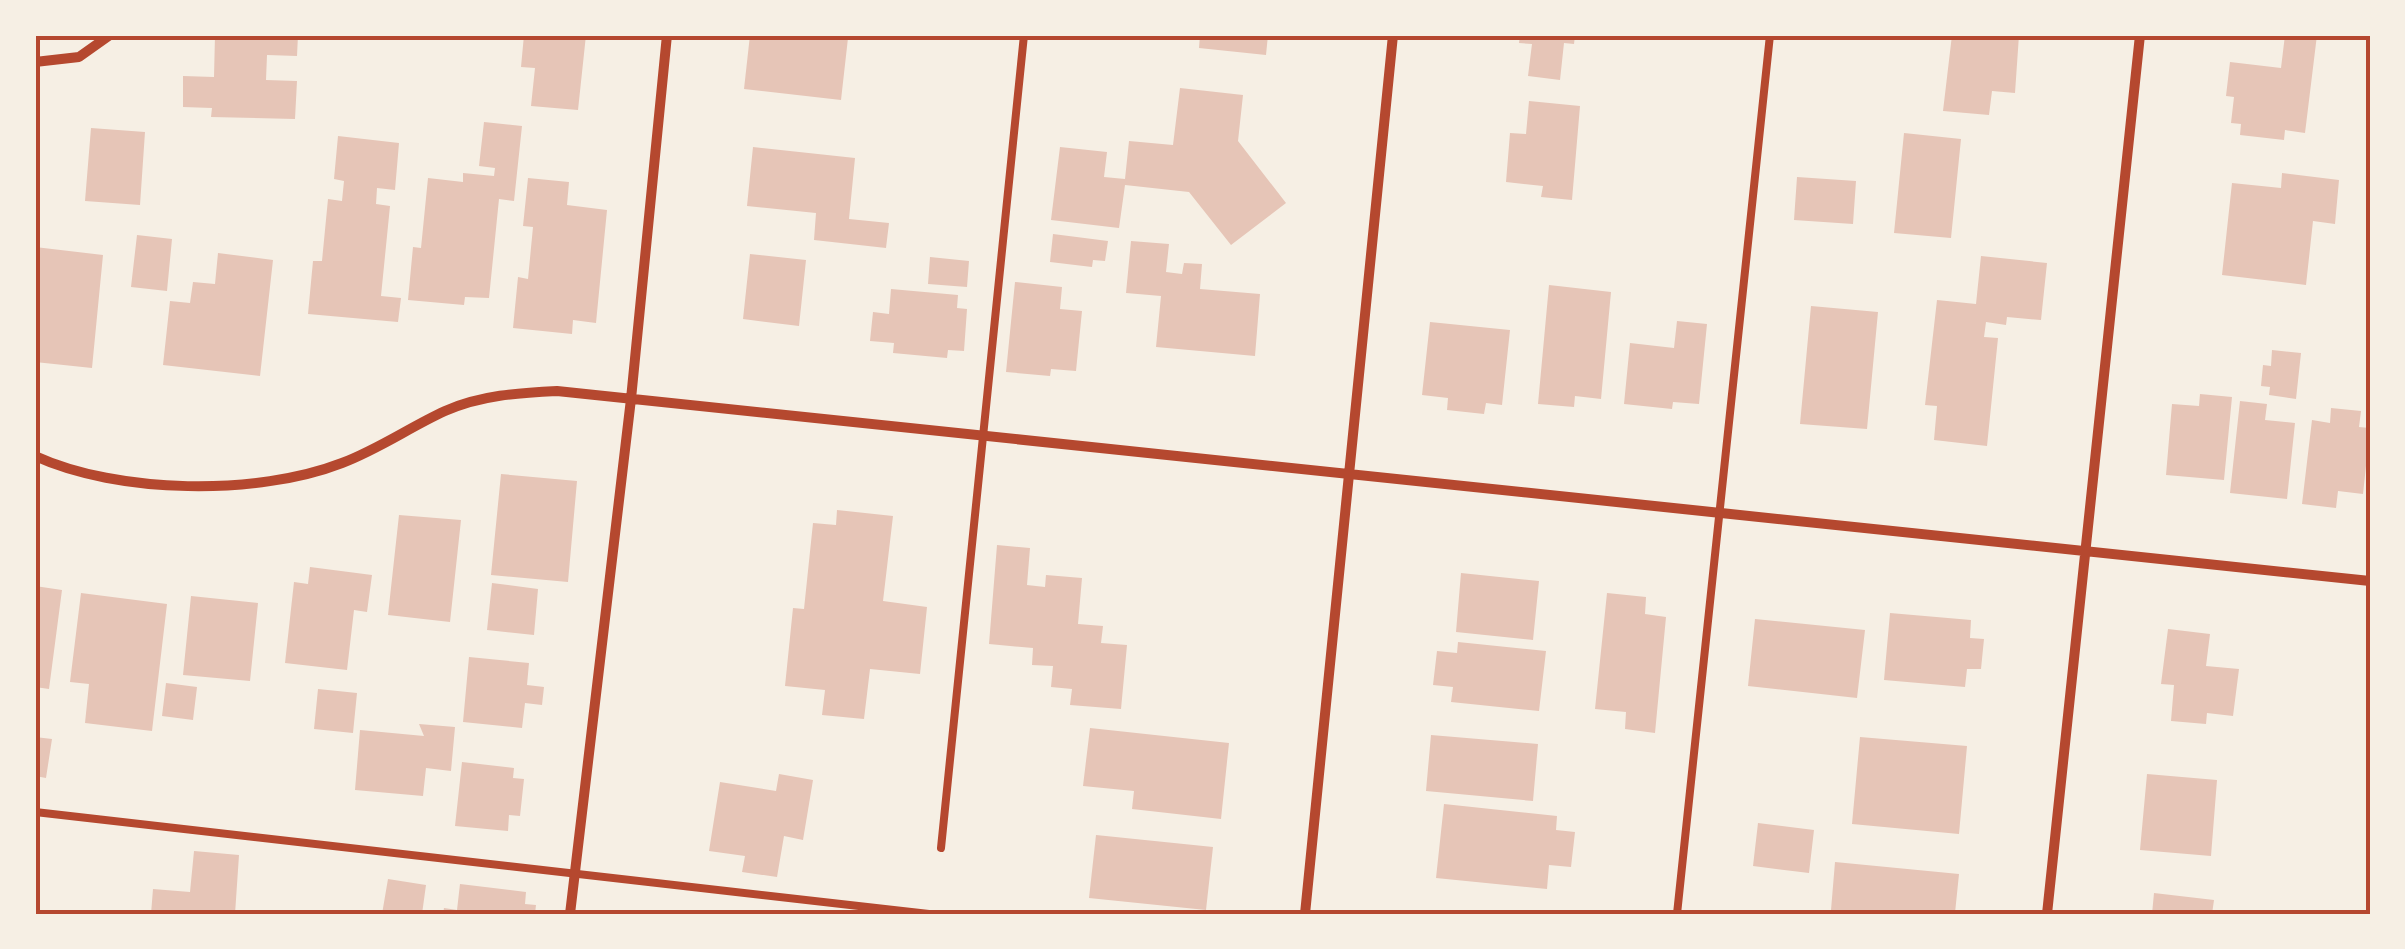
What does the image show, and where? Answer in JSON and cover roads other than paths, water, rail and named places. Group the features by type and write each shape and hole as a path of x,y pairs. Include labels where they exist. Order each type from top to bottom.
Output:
{"street":[{"path":"35,62 79,56 110,35"},
{"path":"570,914 632,398 667,35"},
{"path":"1306,914 1393,35"},
{"path":"2047,914 2140,35"},
{"path":"35,456 103,477 167,485 284,478 339,465 388,444 445,411 498,395 557,391 2370,580"}],"lane":[{"path":"942,848 1024,35"},
{"path":"1677,914 1770,35"},
{"path":"35,812 929,914"}]}
